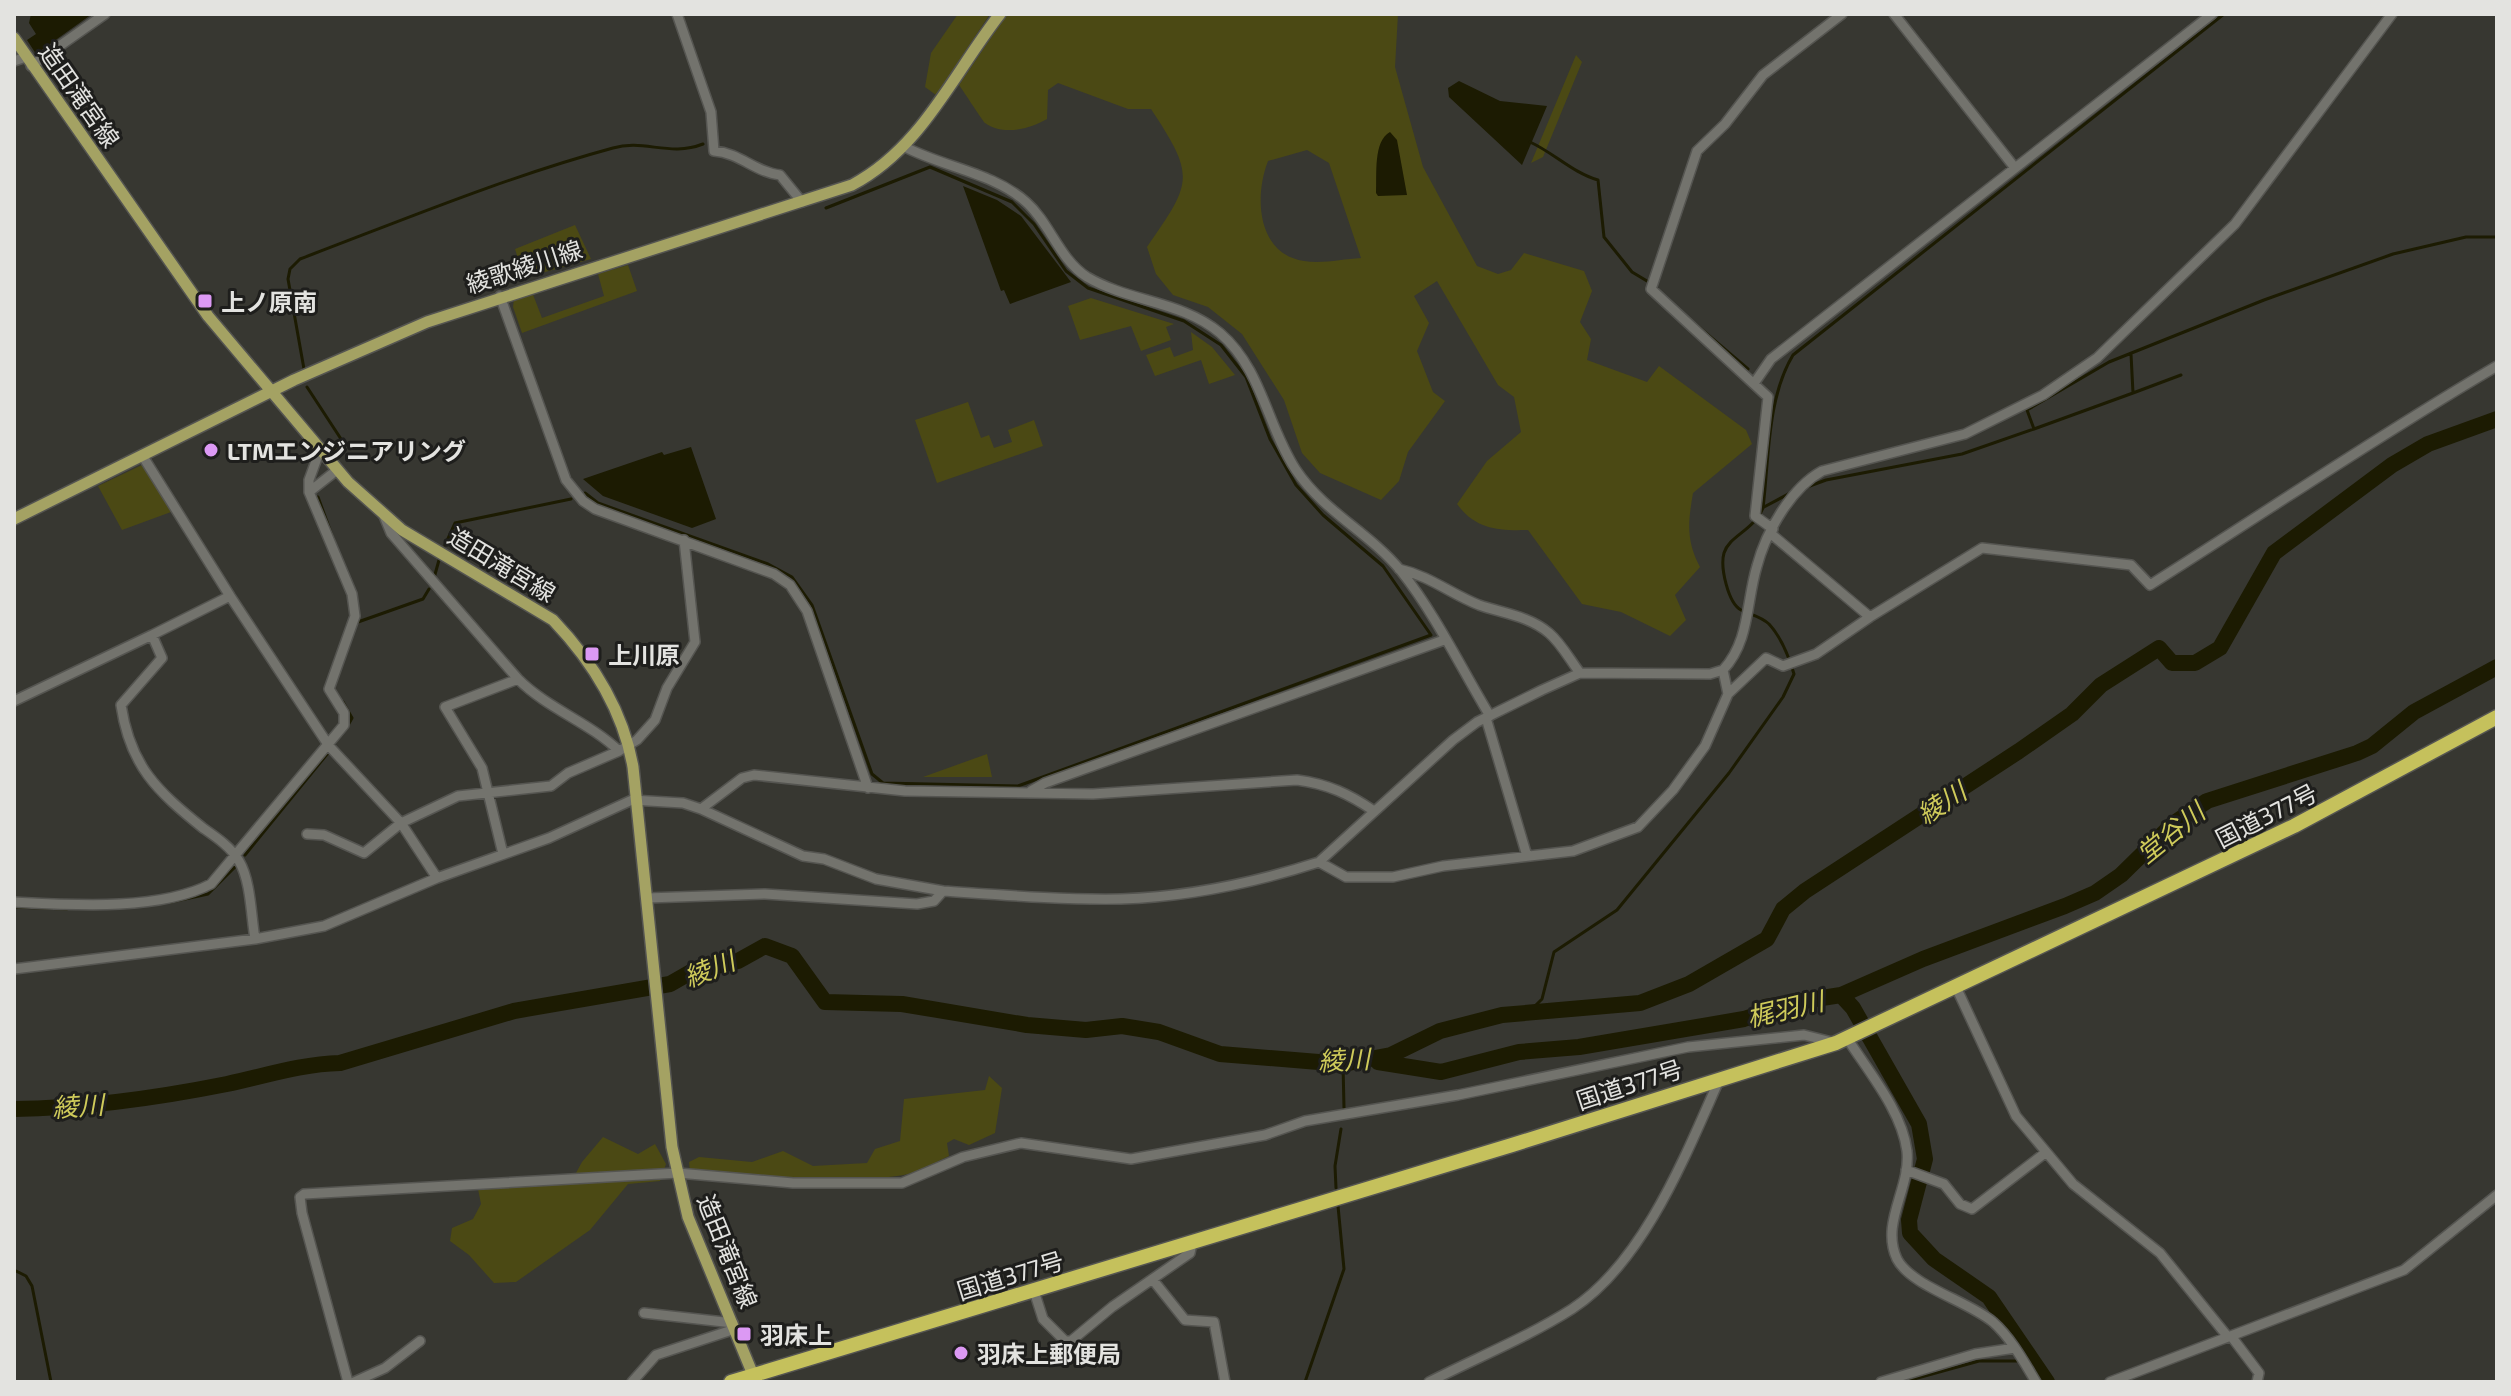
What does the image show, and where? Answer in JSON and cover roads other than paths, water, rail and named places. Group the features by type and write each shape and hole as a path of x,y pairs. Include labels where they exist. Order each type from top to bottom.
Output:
{"highway":[{"name":"国道377号","path":"731,1382 755,1379 1847,1038 2294,826 2497,717"}],"main road":[{"name":"綾歌綾川線","path":"14,519 270,393 394,336 500,296 802,202 861,180 905,147 1000,14"},
{"name":"造田滝宮線","path":"14,38 24,62 200,306 337,470 384,516 553,620 573,640 606,689 638,800 672,1147 688,1217 755,1379"}],"street":[{"path":"14,48 24,62 105,14"},
{"path":"677,14 711,112 714,151 738,154 765,173 780,175 802,202"},
{"path":"1842,14 1763,75 1725,124 1702,142 1672,219 1651,289 1689,329 1755,382 1769,403 1759,519 1870,617"},
{"path":"1894,14 2015,168"},
{"path":"1755,382 1771,359 2212,14"},
{"path":"14,969 255,939 324,926 437,878 549,838 615,805 638,800 683,803 803,856 824,859 876,879 943,891 1122,899 1172,895 1319,862 1453,740 1488,717 1580,673 1710,674 1723,670 1739,649 1757,565 1771,531 1801,489 1822,471 1965,434 2043,395 2097,358 2235,224 2392,14"},
{"path":"905,147 995,183 1025,200 1062,252 1084,275 1103,285 1173,307 1220,333 1251,371 1297,471 1337,515 1399,569 1444,640 1488,717 1527,856"},
{"path":"500,296 562,468 574,490 595,509 774,574 798,596 807,611 868,788"},
{"path":"1319,862 1333,873 1369,879 1593,846 1649,820 1705,746 1728,694 1766,658 1783,666 1797,664 1982,548 2131,565 2150,585 2234,534 2394,426 2497,366"},
{"path":"14,902 59,904 168,899 195,893 211,884 237,857 329,746 347,719 329,689 355,616 352,594 309,492 309,480 320,450"},
{"path":"142,455 329,746 401,823 437,878"},
{"path":"309,492 337,470"},
{"path":"384,516 391,533 532,693 624,748"},
{"path":"307,834 324,835 364,853 401,823 458,796 551,786 568,773 624,748 655,720 667,688 695,642 684,540"},
{"path":"1399,569 1424,575 1480,605 1499,608 1540,627 1550,634 1580,673"},
{"path":"14,701 230,596"},
{"path":"152,635 162,658 121,705 136,757 163,796 237,857 243,871 255,939"},
{"path":"1030,791 1444,640"},
{"path":"1723,670 1728,694"},
{"path":"503,854 490,792 471,745 445,707 518,679"},
{"path":"701,809 742,778 754,775 868,788 1093,794 1297,780 1323,783 1343,791 1374,811"},
{"path":"647,898 765,894 917,904 934,901 943,891"},
{"path":"1956,987 2016,1116 2073,1184 2160,1253 2259,1373 2257,1382"},
{"path":"420,1341 385,1368 351,1382 300,1197 304,1194 678,1173 793,1183 902,1183 963,1157 1021,1143 1131,1159 1265,1135 1305,1121 1458,1095 1688,1047 1804,1035 1847,1038 1900,1125 1909,1170 1891,1233 1896,1257 1906,1272 1960,1299 1994,1323 2015,1348 2036,1382"},
{"path":"1429,1382 1574,1308 1603,1281 1635,1243 1659,1204 1720,1078"},
{"path":"1909,1170 1944,1184 1960,1204 1972,1209 2045,1153"},
{"path":"2110,1382 2404,1270 2497,1195"},
{"path":"1034,1291 1043,1319 1065,1341 1071,1341 1112,1307 1190,1253 1192,1243"},
{"path":"1153,1280 1185,1320 1214,1322 1225,1382"},
{"path":"644,1313 734,1326"},
{"path":"632,1382 656,1355 734,1326"},
{"path":"1881,1382 1975,1354 2015,1348"},
{"path":"1449,1371 1456,1382"}],"waterway":[{"path":"1529,1012 1542,999 1554,952 1617,910 1729,773 1783,697 1794,674 1784,648 1769,624 1741,610 1732,600 1723,567 1727,547 1759,516 1763,508 1774,409 1784,372 1793,355 2224,14"},
{"path":"1530,142 1580,173 1598,180 1604,237 1632,272 1647,281"},
{"path":"304,369 288,279 290,269 300,259 573,159 624,146 679,149 703,144"},
{"path":"585,493 598,503 768,564 792,577 812,605 872,774 883,783 1018,786 1431,635 1383,566 1323,515 1296,485 1270,439 1246,377 1221,345 1184,321 1088,288 1066,271 1034,224 1012,202 930,167 826,208"},
{"path":"1807,487 1826,480 1962,454 2034,429 2027,410 2109,362 2264,300 2393,254 2466,237 2497,237"},
{"path":"1687,317 1748,369"},
{"path":"2034,429 2133,393 2131,354"},
{"path":"2133,393 2181,375"},
{"path":"307,387 341,439 333,450"},
{"name":"綾川","path":"14,1109 148,1098 297,1068 340,1063 514,1011 670,984 691,972 738,961 765,946 792,956 825,1002 902,1004 1027,1025 1086,1030 1122,1026 1159,1032 1220,1054 1343,1064 1391,1055 1440,1031 1502,1015 1640,1003 1689,984 1767,939 1783,909 1805,891 2019,751 2072,714 2101,685 2159,648 2172,663 2195,663 2220,648 2274,553 2392,465 2428,444 2497,419"},
{"path":"1764,507 1792,492"},
{"path":"318,497 334,541"},
{"path":"445,545 455,523 571,499"},
{"path":"434,578 439,560"},
{"path":"358,622 423,599 429,589"},
{"name":"堂谷川","path":"1378,1062 1441,1072 1519,1052 1579,1047 1744,1019 1759,1014 1765,1007 1841,995 1923,959 2095,893 2121,875 2173,824 2207,801 2357,753 2372,746 2414,712 2497,667"},
{"path":"343,702 352,718 347,727"},
{"path":"245,855 328,753"},
{"path":"171,902 208,894 235,867"},
{"path":"14,907 67,909"},
{"name":"梶羽川","path":"1841,995 1853,1008 1919,1124 1925,1159 1909,1220 1910,1233 1934,1259 1989,1297 2047,1382"},
{"path":"1343,1064 1344,1108"},
{"path":"1336,1188 1335,1166 1341,1129"},
{"path":"1305,1382 1344,1269 1338,1206"},
{"path":"14,1270 26,1276 32,1286 51,1382"},
{"path":"1903,1382 1979,1361 2017,1361"}],"place":[{"name":"上ノ原南","path":"205,301"},
{"name":"LTMエンジニアリング","path":"211,450"},
{"name":"上川原","path":"592,654"},
{"name":"羽床上","path":"744,1334"},
{"name":"羽床上郵便局","path":"961,1353"}]}
